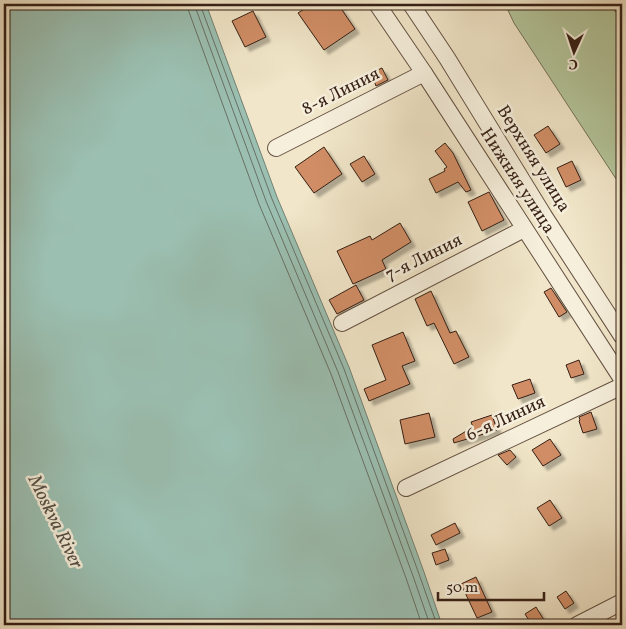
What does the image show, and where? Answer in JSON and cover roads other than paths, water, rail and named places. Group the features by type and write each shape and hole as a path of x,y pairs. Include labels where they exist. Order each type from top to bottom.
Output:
{"street":[{"name":"Нижняя улица","path":"377,4 424,73 622,380"},
{"name":"Верхняя улица","path":"411,4 622,336"},
{"name":"8-я Линия","path":"276,148 424,73"},
{"name":"7-я Линия","path":"342,322 524,229"},
{"name":"6-я Линия","path":"406,488 622,386"},
{"path":"577,625 622,602"}],"water":[{"name":"Moskva River","path":"4,4 206,4 277,197 349,367 442,625 4,625"}]}
